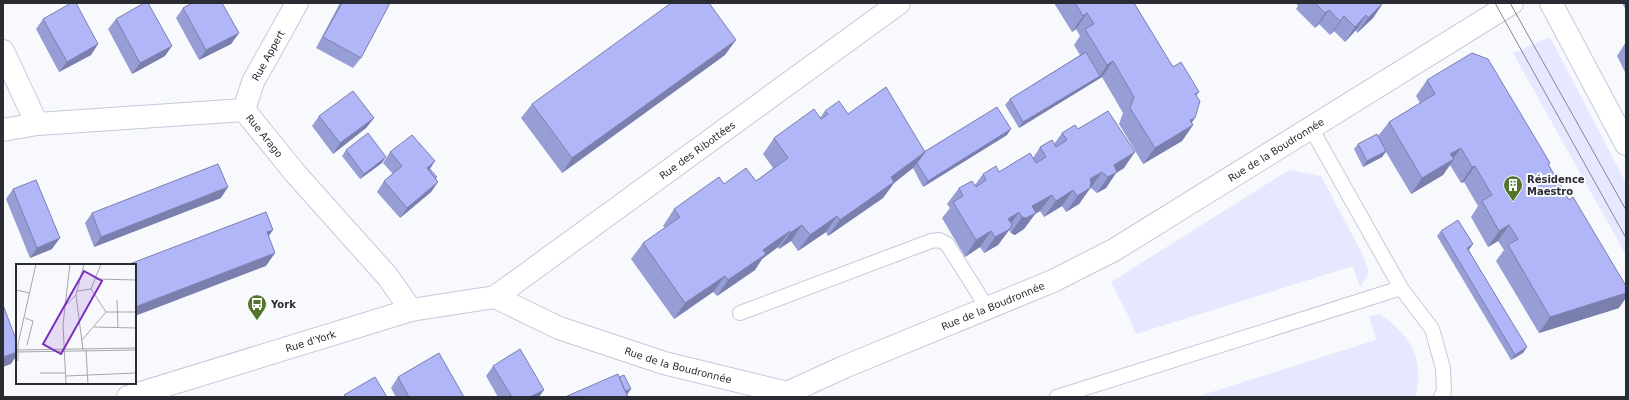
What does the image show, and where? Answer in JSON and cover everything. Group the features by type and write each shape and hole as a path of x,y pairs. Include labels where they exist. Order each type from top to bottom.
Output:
{"street":[{"name":"Rue Appert","path":"244,110 253,82 297,3"},
{"name":"Rue des Ribottées","path":"495,297 899,3"},
{"name":"Rue de la Boudronnée","path":"495,297 560,328 649,358 783,395 844,367 1053,281 1114,250 1512,3"},
{"path":"1552,3 1626,144"},
{"path":"3,51 37,124"},
{"name":"Rue Arago","path":"3,130 37,124 244,110 296,173 388,277 411,310"},
{"name":"Rue d'York","path":"128,397 411,310 495,297"}],"lane":[{"path":"1311,128 1401,288 1432,329 1443,368 1444,391 1441,397"},
{"path":"740,313 931,241 939,240 948,244 988,309"},
{"path":"1057,397 1401,288"}],"shaded area":[{"path":"1550,37 1626,183 1626,255 1513,53"},
{"path":"1289,170 1321,176 1362,253 1369,272 1360,287 1353,266 1136,334 1111,282"},
{"path":"1380,314 1400,331 1408,340 1413,350 1417,360 1418,371 1416,397 1196,397 1376,340 1369,316"}],"building":[{"path":"71,3 76,3 98,44 67,62 43,19"},
{"path":"144,3 148,3 172,46 140,63 116,19"},
{"path":"192,3 222,3 239,33 206,50 183,8"},
{"path":"342,3 390,3 361,58 323,37"},
{"path":"671,3 709,3 736,40 572,158 532,104"},
{"path":"1075,3 1134,3 1173,67 1181,62 1199,92 1195,94 1200,101 1195,118 1190,120 1193,125 1155,148 1130,108 1134,97 1113,61 1107,65 1085,29 1094,24 1087,13 1083,16"},
{"path":"1315,3 1383,3 1368,18 1366,15 1355,27 1344,16 1340,21 1329,10 1325,13"},
{"path":"1086,52 1100,76 1023,122 1010,99"},
{"name":"Résidence Maestro","path":"1472,53 1488,59 1550,163 1548,164 1569,200 1573,197 1626,286 1626,293 1550,317 1508,245 1518,239 1509,225 1499,231 1482,201 1492,195 1475,166 1472,167 1461,148 1450,154 1454,159 1422,178 1389,122 1435,94 1427,80"},
{"path":"886,87 925,152 891,177 894,182 840,220 837,216 810,235 802,225 790,233 790,231 763,250 766,254 728,280 725,276 685,303 643,243 680,217 674,209 719,177 724,184 746,168 756,181 788,158 774,138 814,109 821,119 828,114 825,111 839,101 848,114"},
{"path":"353,91 374,118 340,143 319,116"},
{"path":"997,107 1011,129 928,181 917,163 924,152"},
{"path":"1108,111 1135,152 1114,165 1117,172 1108,177 1102,172 1090,179 1090,188 1077,196 1073,190 1056,201 1052,195 1032,206 1036,213 1026,218 1022,217 1019,212 1008,219 1012,224 1010,229 995,237 991,231 976,240 953,202 963,196 959,188 972,181 976,187 986,180 983,174 996,166 999,172 1030,153 1036,163 1046,157 1040,147 1052,140 1056,147 1067,140 1062,133 1075,125 1078,129"},
{"path":"368,133 386,157 364,174 346,150"},
{"path":"1377,134 1386,151 1367,161 1358,144"},
{"path":"412,135 435,161 427,168 438,182 407,208 384,181 402,166 390,152"},
{"path":"218,164 228,187 101,237 92,213"},
{"path":"429,168 437,177 435,178 428,169"},
{"path":"36,180 60,238 37,248 13,189"},
{"path":"266,212 273,230 267,232 275,253 136,307 136,264 130,264"},
{"path":"1458,220 1473,244 1467,248 1527,347 1515,355 1441,231"},
{"path":"3,305 16,339 16,352 3,357"},
{"path":"520,349 544,390 530,397 512,397 493,366"},
{"path":"439,353 464,397 409,397 398,377"},
{"path":"618,374 628,397 565,397"},
{"path":"624,375 631,389 625,391 619,377"},
{"path":"375,377 387,397 346,397 344,395"}],"tram line":[{"path":"1495,3 1626,238"},
{"path":"1510,3 1626,210"}],"place":[{"name":"Résidence Maestro","path":"1513,202"},
{"name":"York","path":"257,321"}]}
